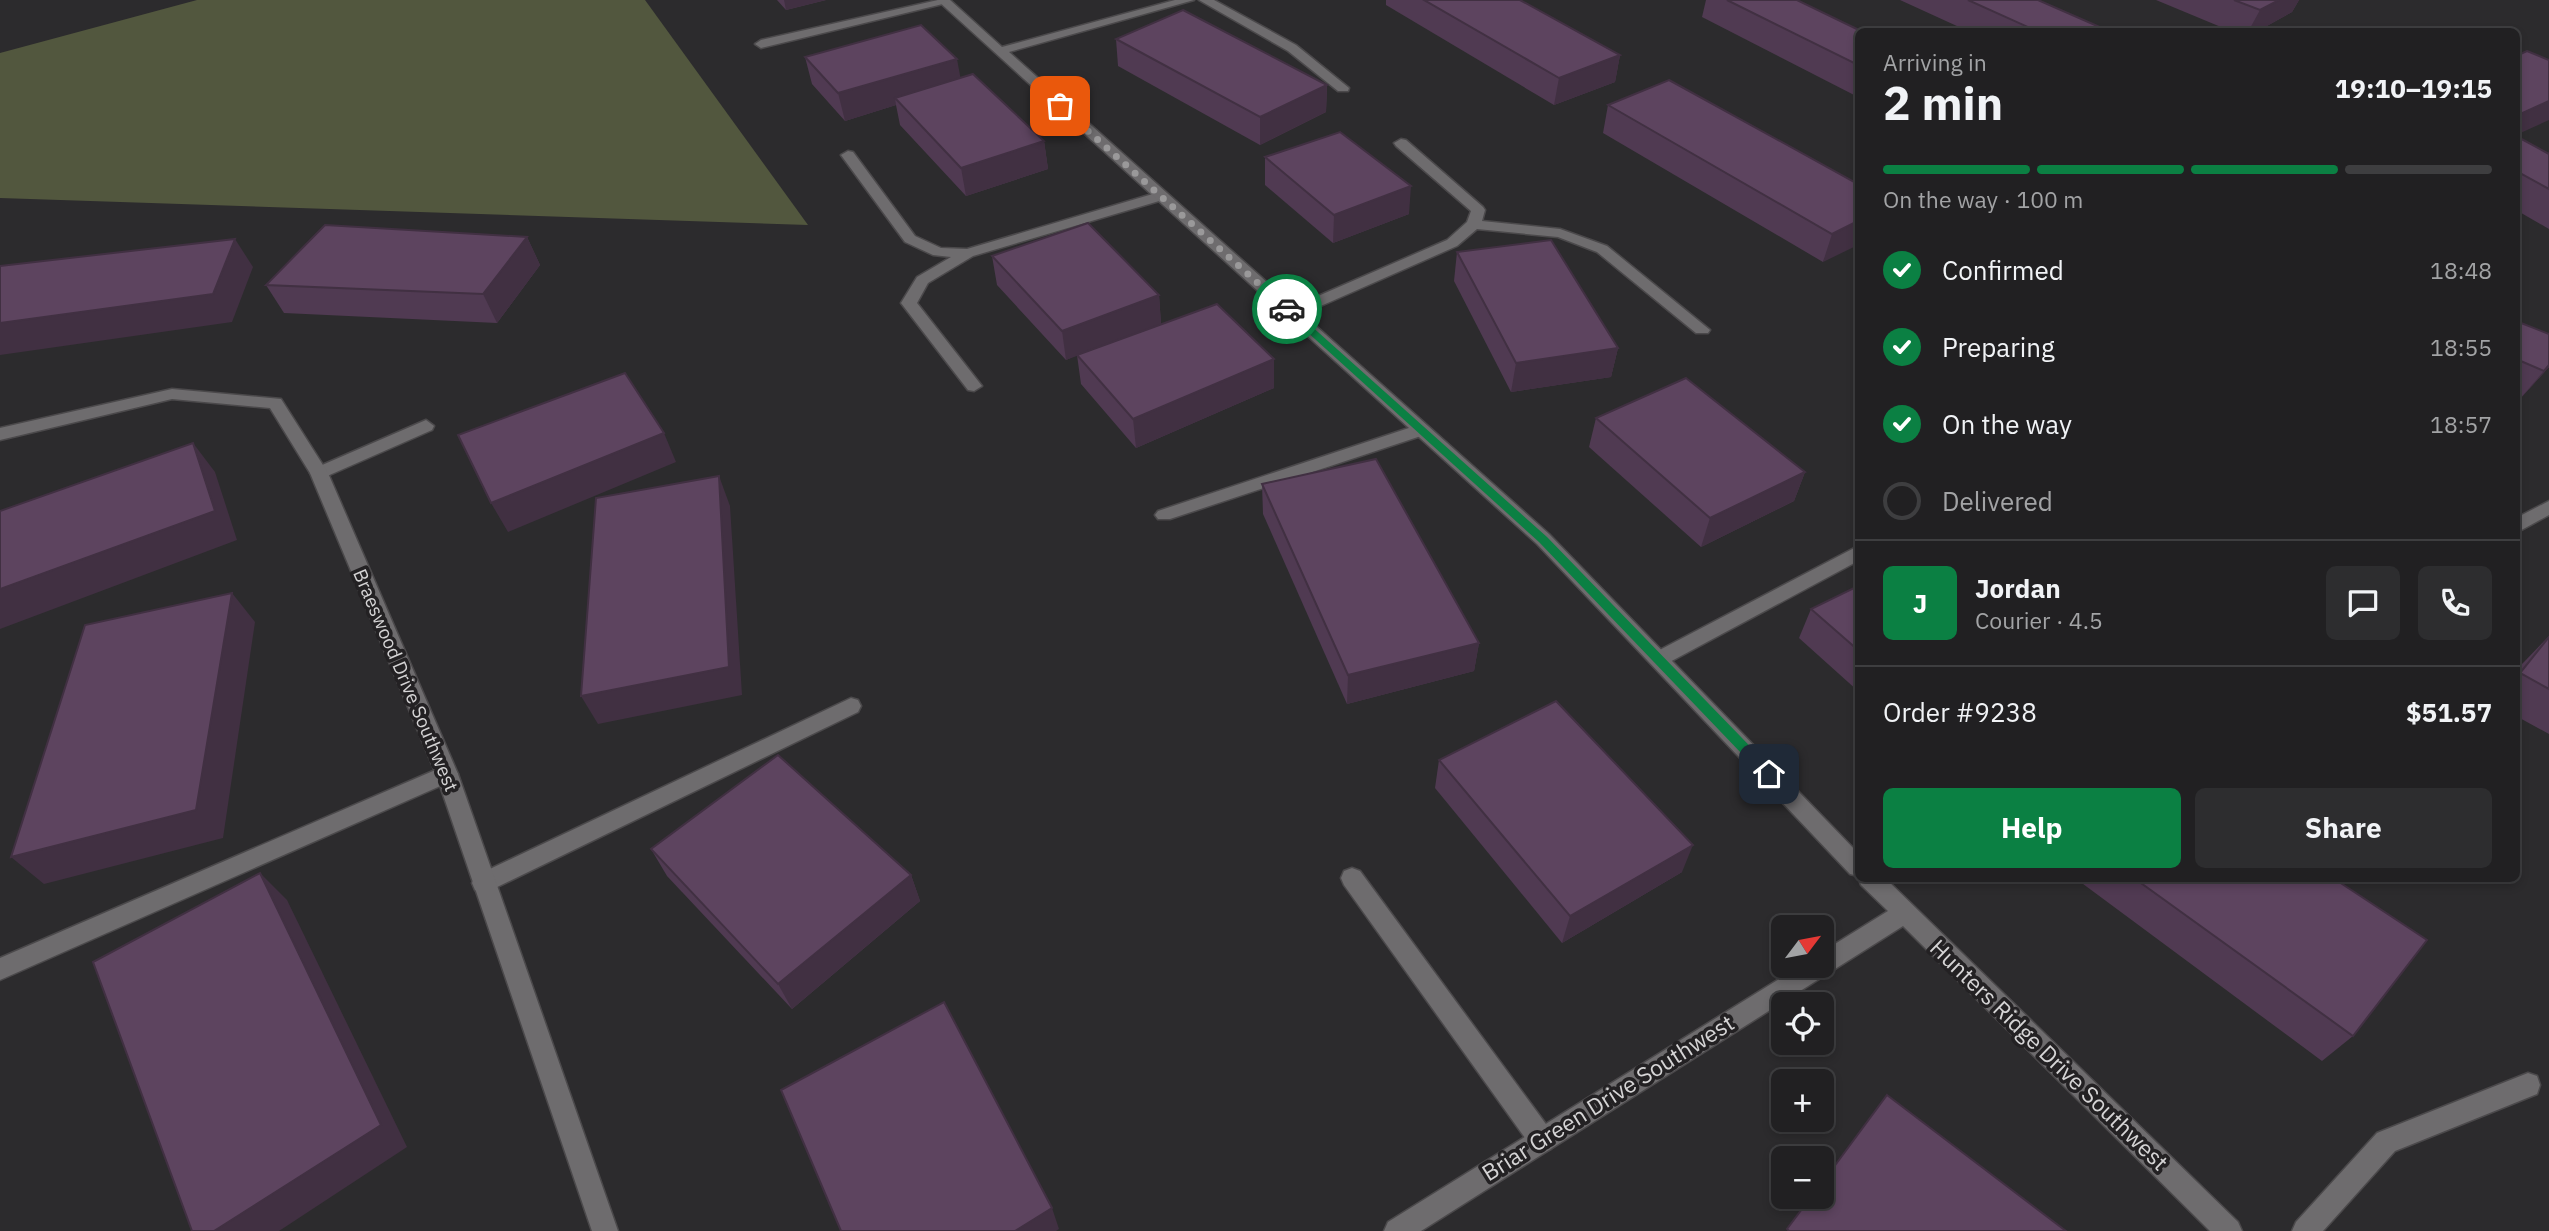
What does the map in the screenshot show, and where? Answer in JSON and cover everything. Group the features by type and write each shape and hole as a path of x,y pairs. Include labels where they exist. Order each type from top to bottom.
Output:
{"street":[{"path":"1000,51 1188,0"},
{"path":"1205,0 1292,48 1343,88"},
{"path":"761,44 944,1 1543,540 1855,864"},
{"path":"848,155 910,239 938,252 968,253"},
{"path":"974,386 909,303 922,279 968,253 1161,196"},
{"path":"1474,224 1560,233 1602,249 1702,330"},
{"name":"Braeswood Drive Southwest","path":"0,433 172,394 275,403 319,473 447,774 605,1231"},
{"path":"319,473 426,426"},
{"path":"1164,515 1421,430"},
{"path":"2520,525 2549,507"},
{"path":"1659,659 1855,555"},
{"path":"483,883 850,706"},
{"path":"0,969 447,774"},
{"path":"1352,878 1542,1140"},
{"name":"Hunters Ridge Drive Southwest","path":"1873,882 2229,1231"},
{"name":"Briar Green Drive Southwest","path":"1834,958 1903,914"},
{"name":"Briar Green Drive Southwest","path":"1397,1231 1802,978"},
{"path":"2305,1231 2386,1142 2528,1085"}],"lane":[{"path":"1292,313 1452,243 1474,224 1478,210 1401,143"}],"green space":[{"path":"197,0 645,0 808,225 0,198 0,53"}],"building":[{"path":"1424,0 1520,0 1620,55 1559,78"},
{"path":"1727,0 1797,0 1855,28 1855,64"},
{"path":"1968,0 2038,0 2102,28 2030,28"},
{"path":"2234,0 2279,0 2260,10"},
{"path":"1183,10 1327,85 1260,117 1116,39"},
{"path":"921,25 957,59 838,93 805,57"},
{"path":"2527,51 2549,60 2549,101 2520,114 2520,54"},
{"path":"973,74 1044,141 961,168 895,98"},
{"path":"1669,80 1855,182 1855,222 1832,234 1608,105"},
{"path":"1340,132 1411,186 1334,215 1265,157"},
{"path":"2520,138 2549,154 2549,189 2520,173"},
{"path":"1088,223 1159,295 1062,331 992,256"},
{"path":"325,225 527,237 483,294 266,285"},
{"path":"235,239 213,294 0,323 0,266"},
{"path":"1551,240 1618,348 1516,363 1457,252"},
{"path":"1217,304 1274,359 1133,419 1077,355"},
{"path":"2520,323 2549,334 2549,365 2544,371 2520,361"},
{"path":"625,373 664,433 491,503 458,435"},
{"path":"1686,378 1805,472 1710,518 1596,418"},
{"path":"193,443 215,511 0,589 0,511"},
{"path":"1376,459 1479,643 1348,675 1262,484"},
{"path":"719,476 729,667 581,696 596,498"},
{"path":"1855,587 1855,647 1811,609"},
{"path":"232,593 196,810 11,857 85,625"},
{"path":"2549,637 2549,689 2520,673"},
{"path":"1556,701 1693,845 1570,916 1439,760"},
{"path":"778,755 911,875 778,984 651,849"},
{"path":"260,873 381,1125 214,1231 192,1231 93,962"},
{"path":"2140,882 2339,882 2427,940 2353,1036"},
{"path":"944,1002 1052,1208 1015,1231 841,1231 781,1090"},
{"path":"1887,1095 2066,1231 1789,1231 1787,1229 1802,1209 1834,1209 1834,1167"}],"way so far":[{"path":"1060,106 1287,309"}],"route":[{"path":"1287,309 1543,540 1769,774"}]}
